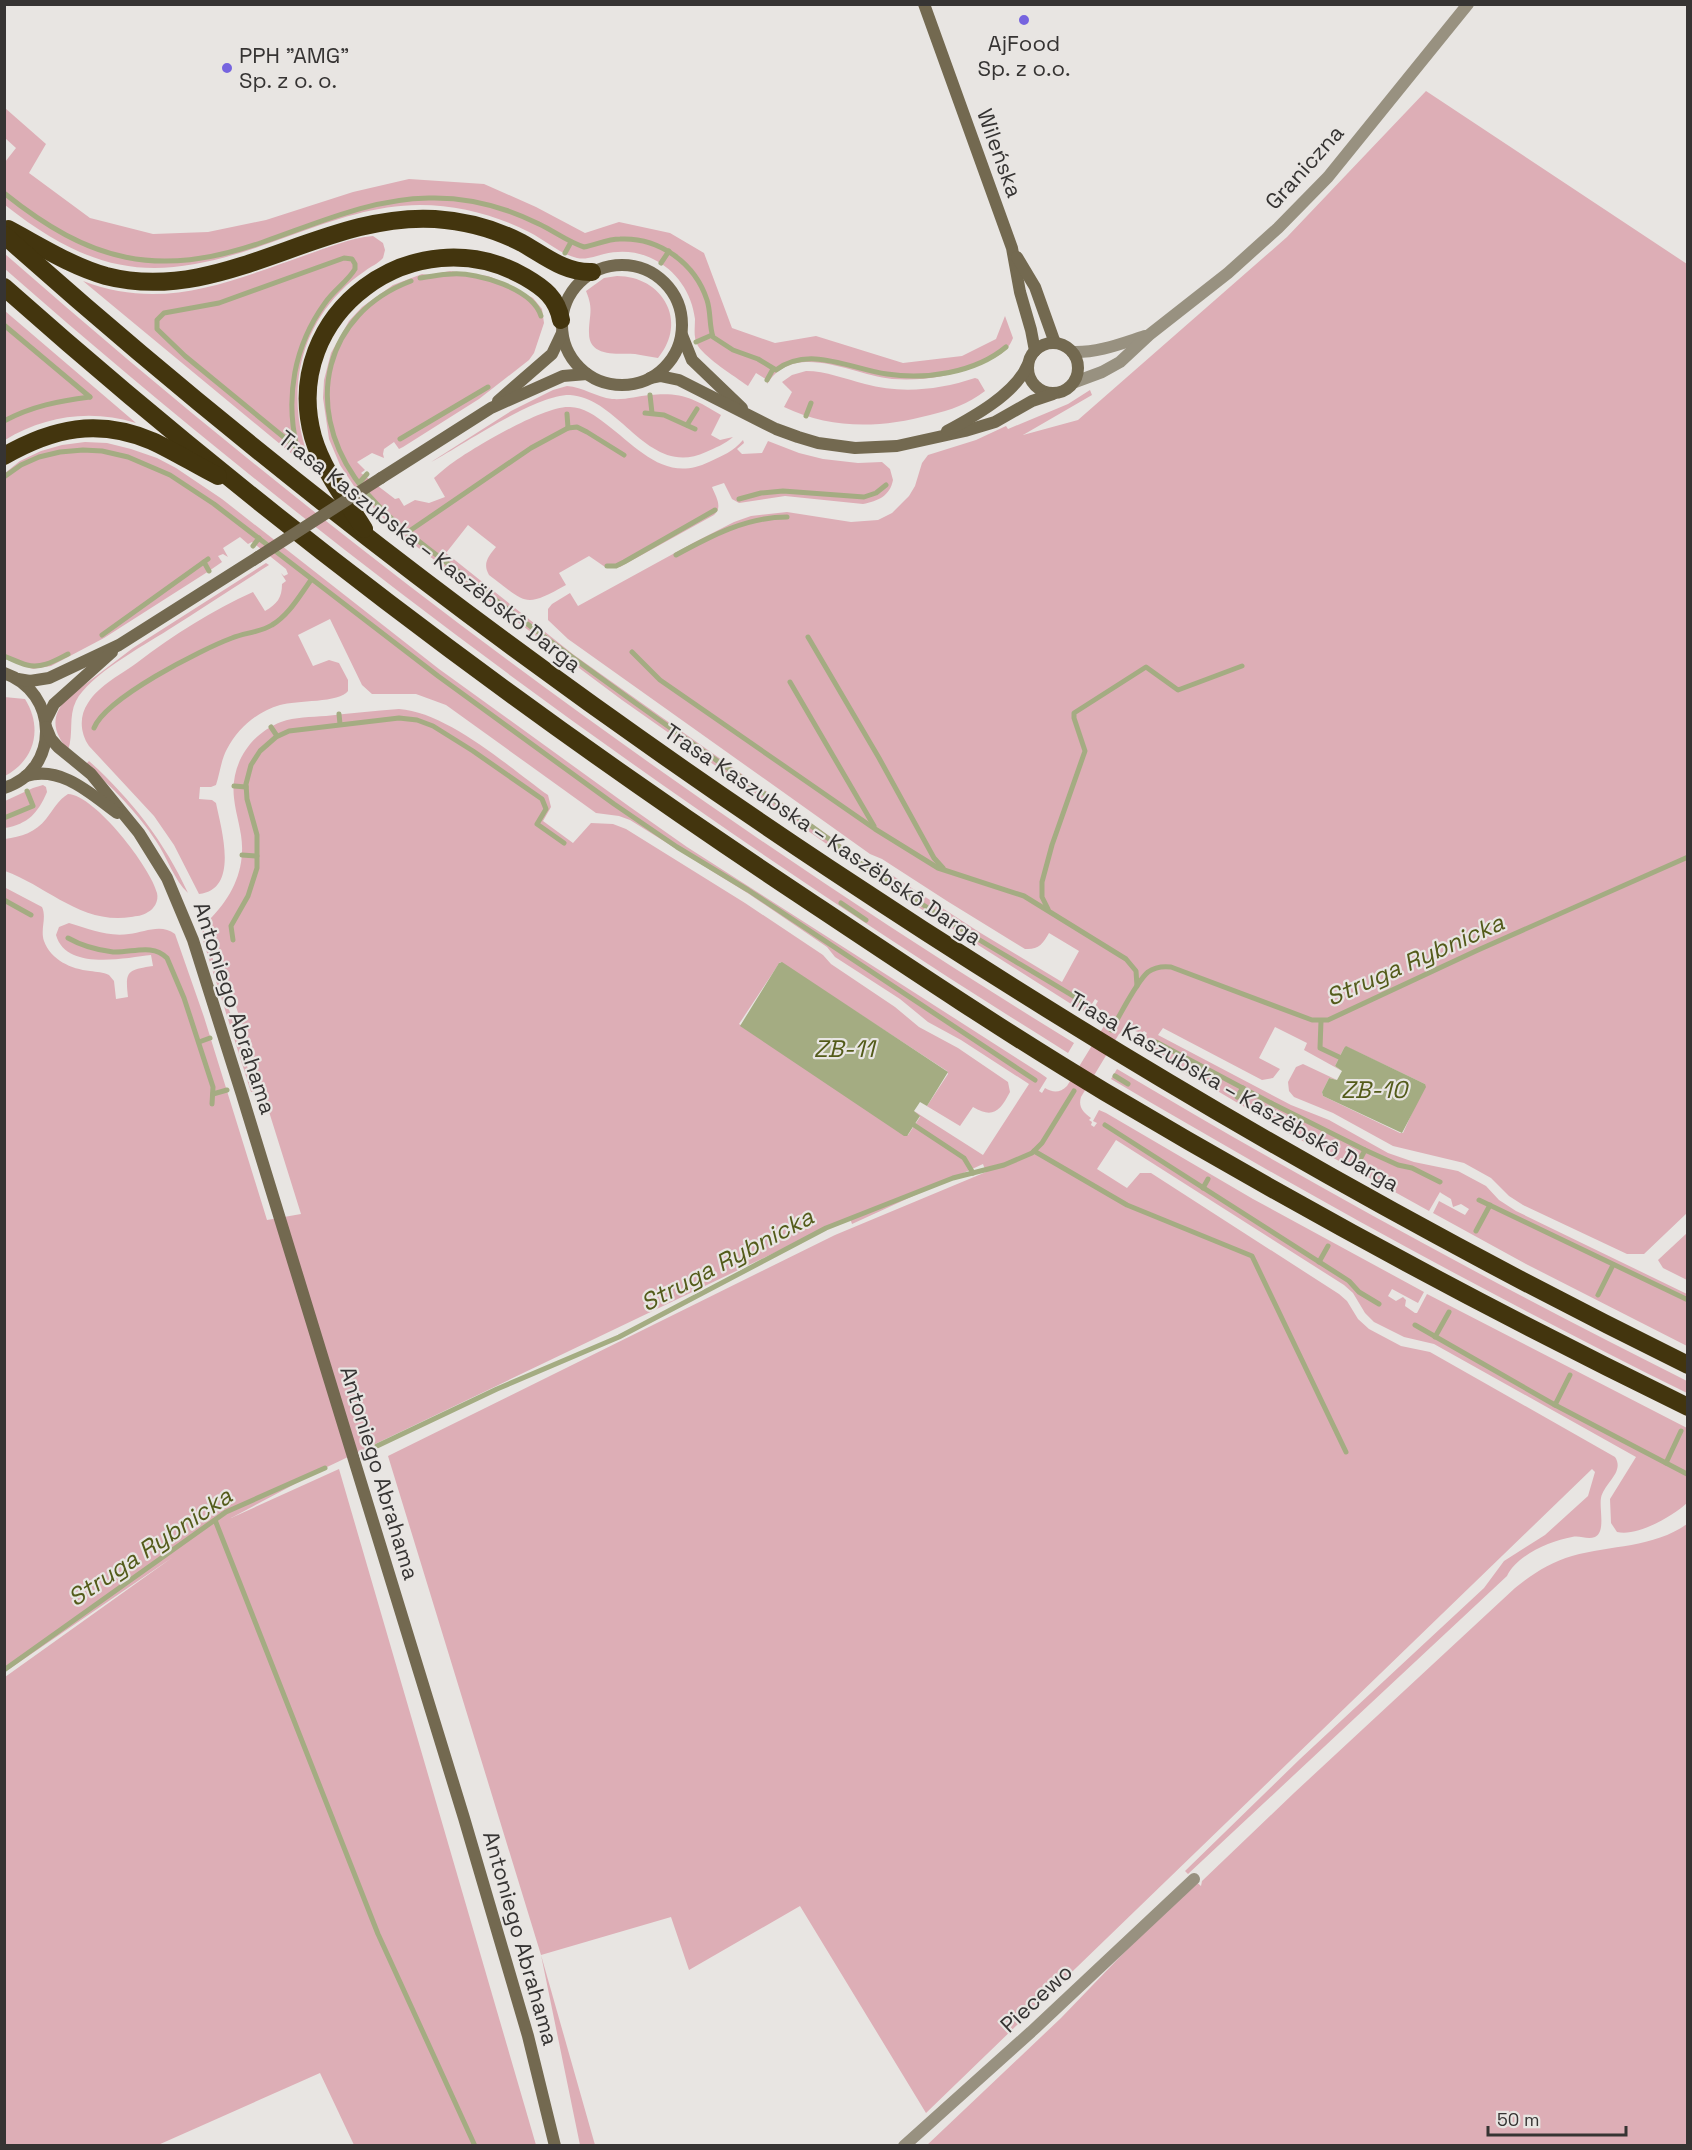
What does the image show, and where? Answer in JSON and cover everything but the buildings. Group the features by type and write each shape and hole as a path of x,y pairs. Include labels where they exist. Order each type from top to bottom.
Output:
{"highway":[{"path":"4,227 88,270 134,281 172,282 215,275 342,231 410,219 435,219 480,226 521,243 569,270 581,273 592,272"},
{"name":"Trasa Kaszubska – Kaszëbskô Darga","path":"4,235 157,367 372,540 470,616 702,784 975,965 1124,1057 1305,1163 1587,1315 1688,1365"},
{"path":"372,540 322,459 309,414 309,387 314,360 323,336 338,314 355,295 375,279 398,267 421,260 446,257 473,258 519,273 537,284 554,299 559,309 562,326"},
{"path":"4,287 250,493 438,640 680,816 954,997 1104,1091 1326,1219 1569,1349 1688,1407"},
{"path":"4,456 51,433 76,429 103,429 152,441 250,493"}],"main road":[{"name":"Wileńska","path":"924,4 1012,248 1035,351"},
{"name":"Wileńska","path":"1012,248 1035,287 1055,343"},
{"path":"491,408 552,354 562,326 569,295 577,284 592,272 623,264 642,268 658,277 675,296 680,308 681,333 692,360 747,413"},
{"path":"562,326 571,357 587,375"},
{"path":"650,378 665,367 673,357 681,333"},
{"path":"4,673 30,681 49,678 119,645 491,408 563,376 587,375 609,384 620,385 660,376 679,380 790,435 843,447 874,448 897,446 935,438 965,431 995,422 1032,401 1061,392 1075,382 1078,366 1072,352 1062,344 1041,346 1035,351 1018,383 961,423 935,438"},
{"path":"1028,365 1028,374 1037,388 1053,394"},
{"path":"4,788 25,777 37,763 43,752 46,724 54,704 119,645"},
{"name":"Antoniego Abrahama","path":"18,679 33,692 40,702 51,739 91,774 132,825 171,886 186,923 205,975 464,1818 528,2036 555,2145"},
{"name":"Antoniego Abrahama","path":"25,777 41,773 57,775 82,788 132,825"}],"street":[{"name":"Graniczna","path":"1075,382 1120,362 1149,335 1228,273 1278,228 1328,177 1468,4"},
{"name":"Graniczna","path":"1072,352 1089,353 1149,335"},
{"name":"Piecewo","path":"904,2145 1031,2032 1194,1879"}],"shaded area":[{"path":"1426,91 1687,264 1687,1213 1644,1254 1627,1254 1523,1205 1509,1196 1491,1178 1464,1163 1393,1146 1333,1113 1294,1097 1289,1091 1288,1082 1296,1067 1303,1064 1337,1080 1329,1078 1322,1092 1323,1096 1403,1133 1425,1084 1347,1047 1344,1048 1335,1066 1342,1071 1304,1050 1307,1043 1275,1027 1259,1058 1280,1069 1273,1078 1262,1080 1163,1028 1158,1035 1291,1105 1329,1120 1388,1153 1414,1162 1458,1171 1486,1186 1499,1200 1516,1211 1687,1294 1687,1346 1526,1264 1433,1213 1439,1201 1465,1215 1469,1209 1461,1204 1453,1207 1451,1199 1440,1192 1429,1211 1292,1135 1143,1047 1140,1044 1147,1033 1144,1031 1142,1033 1128,1029 1119,1034 1081,1097 1080,1104 1091,1118 1089,1120 1094,1127 1097,1123 1093,1121 1099,1110 1106,1113 1253,1199 1424,1292 1418,1303 1392,1289 1388,1296 1396,1301 1403,1297 1406,1300 1405,1306 1415,1313 1427,1294 1687,1428 1687,1503 1673,1514 1644,1528 1625,1533 1617,1532 1611,1523 1610,1499 1636,1457 1434,1344 1404,1337 1374,1322 1365,1313 1353,1293 1344,1285 1116,1140 1097,1169 1127,1188 1140,1173 1151,1173 1339,1294 1347,1301 1358,1319 1369,1329 1401,1346 1430,1352 1615,1457 1616,1473 1601,1498 1601,1525 1598,1534 1592,1538 1563,1539 1526,1555 1507,1576 1188,1874 1185,1871 1300,1759 1484,1588 1504,1561 1545,1535 1588,1496 1595,1472 1592,1469 926,2113 800,1906 689,1970 671,1917 541,1955 388,1456 835,1235 986,1172 983,1164 852,1224 850,1218 826,1228 325,1468 231,1518 339,1469 536,2145 354,2145 320,2073 158,2145 5,2145 5,1677 173,1557 5,1672 4,887 42,907 43,937 51,953 69,966 109,975 114,981 116,999 128,997 127,982 130,973 153,966 151,955 97,960 83,958 71,954 62,946 56,935 59,927 69,923 113,934 164,929 175,934 204,1017 267,1220 301,1214 209,920 232,889 241,862 241,838 234,798 235,774 239,763 244,752 260,734 270,727 292,719 399,709 418,712 457,730 548,795 551,807 543,821 573,843 591,823 613,824 626,829 745,903 823,955 831,964 895,1007 919,1027 958,1048 1008,1082 1010,1092 999,1108 991,1113 973,1107 960,1126 920,1102 927,1106 948,1074 947,1071 780,962 739,1024 908,1135 920,1117 914,1111 983,1155 1029,1084 961,1040 928,1022 900,999 835,957 827,947 749,894 630,820 596,813 446,705 416,694 372,694 362,685 330,619 298,635 313,666 329,660 339,663 348,680 348,691 336,698 287,703 264,711 249,721 237,734 225,753 216,785 200,787 199,799 212,800 216,803 225,856 220,882 212,890 199,894 174,845 154,816 89,746 82,730 83,713 104,685 208,615 253,592 265,611 280,597 282,584 286,581 281,573 284,576 288,574 286,569 252,542 248,544 240,537 223,548 228,557 223,554 218,556 222,562 104,638 51,666 33,669 5,659 5,473 20,461 41,451 85,442 107,443 131,449 157,458 176,468 222,499 439,669 630,807 687,847 1040,1073 1047,1078 1039,1091 1042,1093 1045,1088 1059,1091 1067,1086 1104,1026 1104,1013 1095,1006 1098,1001 1095,999 1087,1012 1079,1009 899,895 622,700 405,538 356,489 340,465 329,439 323,398 324,380 331,353 349,321 362,307 393,285 422,274 450,271 488,276 533,298 542,309 544,323 534,353 529,360 479,399 403,447 399,449 394,442 384,449 384,458 372,453 357,462 365,470 361,473 395,499 399,498 404,506 415,500 429,503 445,497 434,478 452,463 528,419 559,408 580,409 594,415 642,453 666,466 694,467 709,462 732,450 743,440 744,443 737,449 742,454 762,453 768,441 823,459 858,463 882,462 890,469 893,480 891,486 882,497 863,504 785,496 739,503 732,499 724,483 712,487 718,505 714,515 620,567 605,567 589,556 559,573 566,585 533,600 519,597 489,575 486,563 496,547 468,525 446,553 574,655 863,860 878,866 979,932 1062,982 1079,951 1049,933 1040,946 1025,949 882,859 870,854 568,639 548,620 548,609 570,593 578,606 693,543 751,516 787,512 851,522 878,520 892,513 909,496 915,486 922,463 928,455 976,440 1006,426 1008,429 1068,404 1090,390 1092,395 1023,435 1078,420 1287,237"},
{"path":"5,108 46,144 29,173 90,218 153,234 208,232 266,220 353,192 409,179 484,184 536,207 585,233 619,222 670,233 704,253 732,328 775,343 816,336 903,363 962,356 996,339 1005,316 1013,338 1007,348 994,358 957,373 936,377 892,379 842,367 808,362 793,364 779,371 767,384 767,380 756,373 748,386 714,362 698,346 693,309 686,291 676,276 661,264 647,256 629,252 577,258 503,221 476,212 434,205 404,206 355,214 212,261 177,267 143,268 111,263 77,251 43,232 5,205 5,162 16,148 5,138"},
{"path":"373,236 383,243 385,250 383,258 349,283 324,311 303,355 299,378 300,426 315,473 83,281 113,290 141,294 197,289 224,283 347,241"},
{"path":"5,254 131,363 260,468 390,571 523,671 658,769 794,863 933,955 1074,1043 1068,1053 790,873 520,683 259,482 131,377 5,269"},
{"path":"617,276 633,278 647,284 658,292 666,303 671,316 671,330 667,344 658,358 635,354 613,354 599,350 590,341 590,308 586,291 604,278"},
{"path":"5,311 136,423 102,416 68,417 36,425 5,440"},
{"path":"806,371 879,387 906,390 934,388 975,378 985,391 959,406 912,419 875,424 838,423 820,420 784,407 792,392 782,382 792,375"},
{"path":"567,386 612,399 661,394 688,398 721,415 711,435 720,440 733,437 706,452 686,457 667,455 651,447 605,409 588,399 570,395 556,397 520,411 431,462 511,411 553,390"},
{"path":"266,563 269,565 131,653 92,681 76,701 68,750 59,737 56,724 58,712 67,698 133,648"},
{"path":"4,697 25,699 34,721 33,742 29,752 15,769 5,776"},
{"path":"89,761 119,790 157,838 188,893 179,882 149,830 124,800 86,764"},
{"path":"43,785 47,792 36,812 20,824 5,828 5,801"},
{"path":"68,794 92,806 120,834 133,851 153,882 157,893 157,902 150,911 131,917 113,918 97,915 65,903 5,871 5,839 33,831"},
{"path":"203,928 255,1091 251,1092 202,937"},
{"path":"1117,1069 1399,1230 1687,1381 1687,1393 1468,1281 1253,1162 1111,1079"},
{"path":"1687,1233 1687,1280 1663,1268 1658,1260"},
{"path":"1687,1524 1687,2145 926,2146 1061,2018 1194,1880 1201,1886 1202,1881 1294,1793 1515,1588 1542,1569 1564,1559 1587,1552 1646,1542 1674,1532"},
{"path":"541,1955 595,2145 580,2145"}],"water":[{"name":"ZB-11","path":"782,962 948,1072 927,1106 920,1102 914,1111 920,1116 907,1136 740,1026 779,963"},
{"name":"ZB-10","path":"1346,1046 1425,1084 1426,1087 1402,1133 1323,1096 1322,1092 1329,1078 1337,1080 1342,1071 1335,1066"}],"waterway":[{"path":"4,193 66,235 96,249 126,257 157,261 190,260 225,253 365,207 407,199 444,198 472,201 526,218 584,247 620,239 648,242 662,248 684,264 701,287 707,300 713,337 733,350 758,359 776,370 802,359 816,359 887,374 933,375 965,369 994,356 1006,347"},
{"path":"565,253 571,242"},
{"path":"661,263 669,251"},
{"path":"344,258 352,259 355,269 332,294 314,319 299,354 292,391 293,429 297,448 185,356 157,329 157,320 164,313 219,303 344,258"},
{"path":"420,278 463,274 489,279 516,290 536,306 541,316"},
{"path":"411,281 382,296 358,315 342,339 331,365 327,392 330,421 339,450 355,478 375,503 422,544 543,636 708,755 924,906 1083,1002"},
{"path":"4,325 90,397"},
{"path":"696,342 712,335"},
{"path":"767,380 773,369"},
{"path":"400,439 488,387"},
{"path":"650,395 652,413"},
{"path":"4,421 25,411 46,405 90,397"},
{"path":"806,416 811,403"},
{"path":"687,425 697,409"},
{"path":"645,413 664,415 695,429"},
{"path":"567,414 568,428"},
{"path":"408,532 531,448 568,428 577,427 624,455"},
{"path":"4,477 21,465 39,457 83,450 102,451 128,457 170,475 214,504 438,676 614,804 1035,1080"},
{"path":"359,483 367,474"},
{"path":"739,499 761,493 783,491 864,497 876,493 886,485"},
{"path":"607,566 616,566 624,562 715,510"},
{"path":"676,555 743,524 787,517"},
{"path":"253,546 259,538"},
{"path":"102,635 208,559"},
{"path":"204,562 209,571"},
{"path":"94,728 102,716 116,703 156,676 217,644 263,629 278,621 311,580"},
{"path":"808,637 934,858 943,868"},
{"path":"632,652 660,680 875,829 938,868 1024,896 1126,959 1136,971 1137,986"},
{"path":"4,656 24,664 38,666 68,654"},
{"path":"1048,909 1042,897 1042,882 1052,845 1085,751 1074,713 1146,667 1178,690 1242,666"},
{"path":"790,682 874,826"},
{"path":"339,714 340,724"},
{"path":"233,940 231,926 248,896 257,868 257,835 247,799 246,784 251,765 260,751 276,737 289,731 399,718 417,720 433,726 542,799 546,809 537,824 564,843"},
{"path":"271,727 277,736"},
{"path":"234,786 246,787"},
{"path":"4,818 33,806 27,791"},
{"path":"242,855 257,856"},
{"name":"Struga Rybnicka","path":"1111,1030 1143,977 1159,967 1171,967 1312,1020 1328,1020 1478,950 1688,857"},
{"path":"4,900 31,915"},
{"path":"841,903 866,920"},
{"path":"68,938 101,950 113,952 148,950 161,953 167,958 184,998 213,1087 212,1104"},
{"path":"1321,1021 1320,1048 1339,1057"},
{"path":"199,1042 210,1038"},
{"path":"1153,1045 1156,1042 1365,1150 1398,1165 1412,1168 1440,1182"},
{"path":"1115,1076 1128,1084"},
{"path":"1237,1097 1243,1088"},
{"path":"213,1094 227,1090"},
{"name":"Struga Rybnicka","path":"377,1446 497,1389 619,1337 826,1228 953,1178 1004,1165 1032,1153 1042,1143 1074,1091"},
{"path":"914,1125 964,1158 973,1173"},
{"path":"1105,1125 1349,1281 1359,1292 1379,1304"},
{"path":"1357,1165 1365,1150"},
{"path":"1034,1151 1127,1205 1252,1256 1346,1452"},
{"path":"1203,1188 1208,1179"},
{"path":"1479,1200 1688,1300"},
{"path":"1476,1231 1490,1205"},
{"path":"1319,1262 1328,1246"},
{"path":"1598,1295 1613,1265"},
{"path":"1435,1337 1449,1312"},
{"path":"1415,1325 1555,1405 1687,1474"},
{"path":"1555,1405 1570,1375"},
{"path":"1666,1463 1681,1431"},
{"name":"Struga Rybnicka","path":"4,1670 226,1512 325,1468"},
{"path":"215,1520 378,1934 475,2146"}],"place":[{"name":"AjFood Sp. z o.o.","path":"1024,20"},
{"name":"PPH \"AMG\" Sp. z o. o.","path":"227,68"}]}
